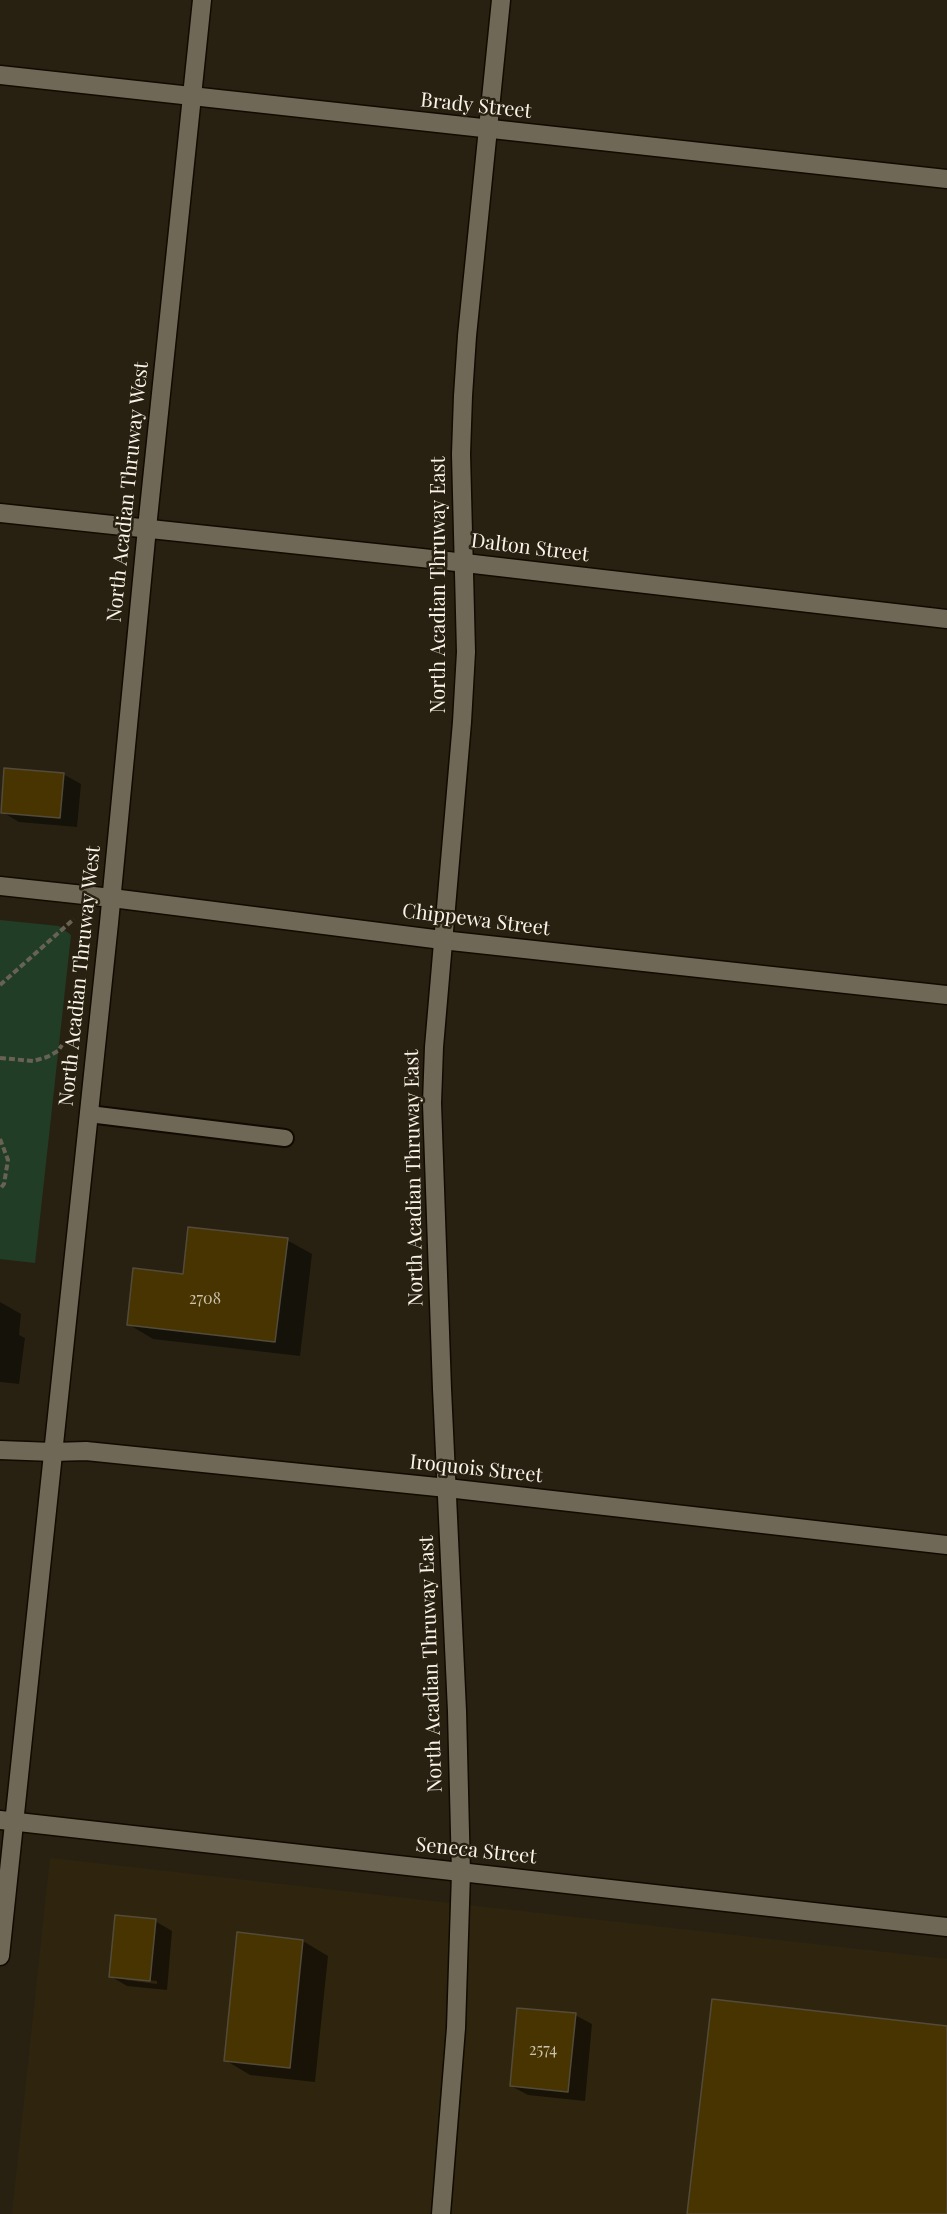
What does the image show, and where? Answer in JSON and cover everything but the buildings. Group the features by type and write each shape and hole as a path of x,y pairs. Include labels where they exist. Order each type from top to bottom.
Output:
{"street":[{"name":"North Acadian Thruway West","path":"0,1956 7,1822 53,1452 112,898 147,528 202,0"},
{"name":"North Acadian Thruway East","path":"441,2214 456,2028 461,1873 457,1711 432,1103 442,940 462,722 466,652 461,454 463,396 501,0"},
{"name":"Brady Street","path":"0,75 192,98 947,179"},
{"name":"Dalton Street","path":"0,513 464,562 947,619"},
{"name":"Chippewa Street","path":"0,886 442,940 947,995"},
{"name":"Iroquois Street","path":"0,1450 86,1451 447,1488 947,1545"},
{"name":"Seneca Street","path":"7,1822 947,1927"}],"lane":[{"path":"89,1114 285,1138"}],"path":[{"path":"0,986 38,954 76,916"},
{"path":"0,1058 33,1061 58,1051 62,1045"},
{"path":"0,1139 8,1160 4,1184 0,1189"}],"shaded area":[{"path":"50,1858 947,1959 947,2214 12,2214"}],"green space":[{"path":"0,920 59,926 71,935 35,1263 0,1259"}]}
